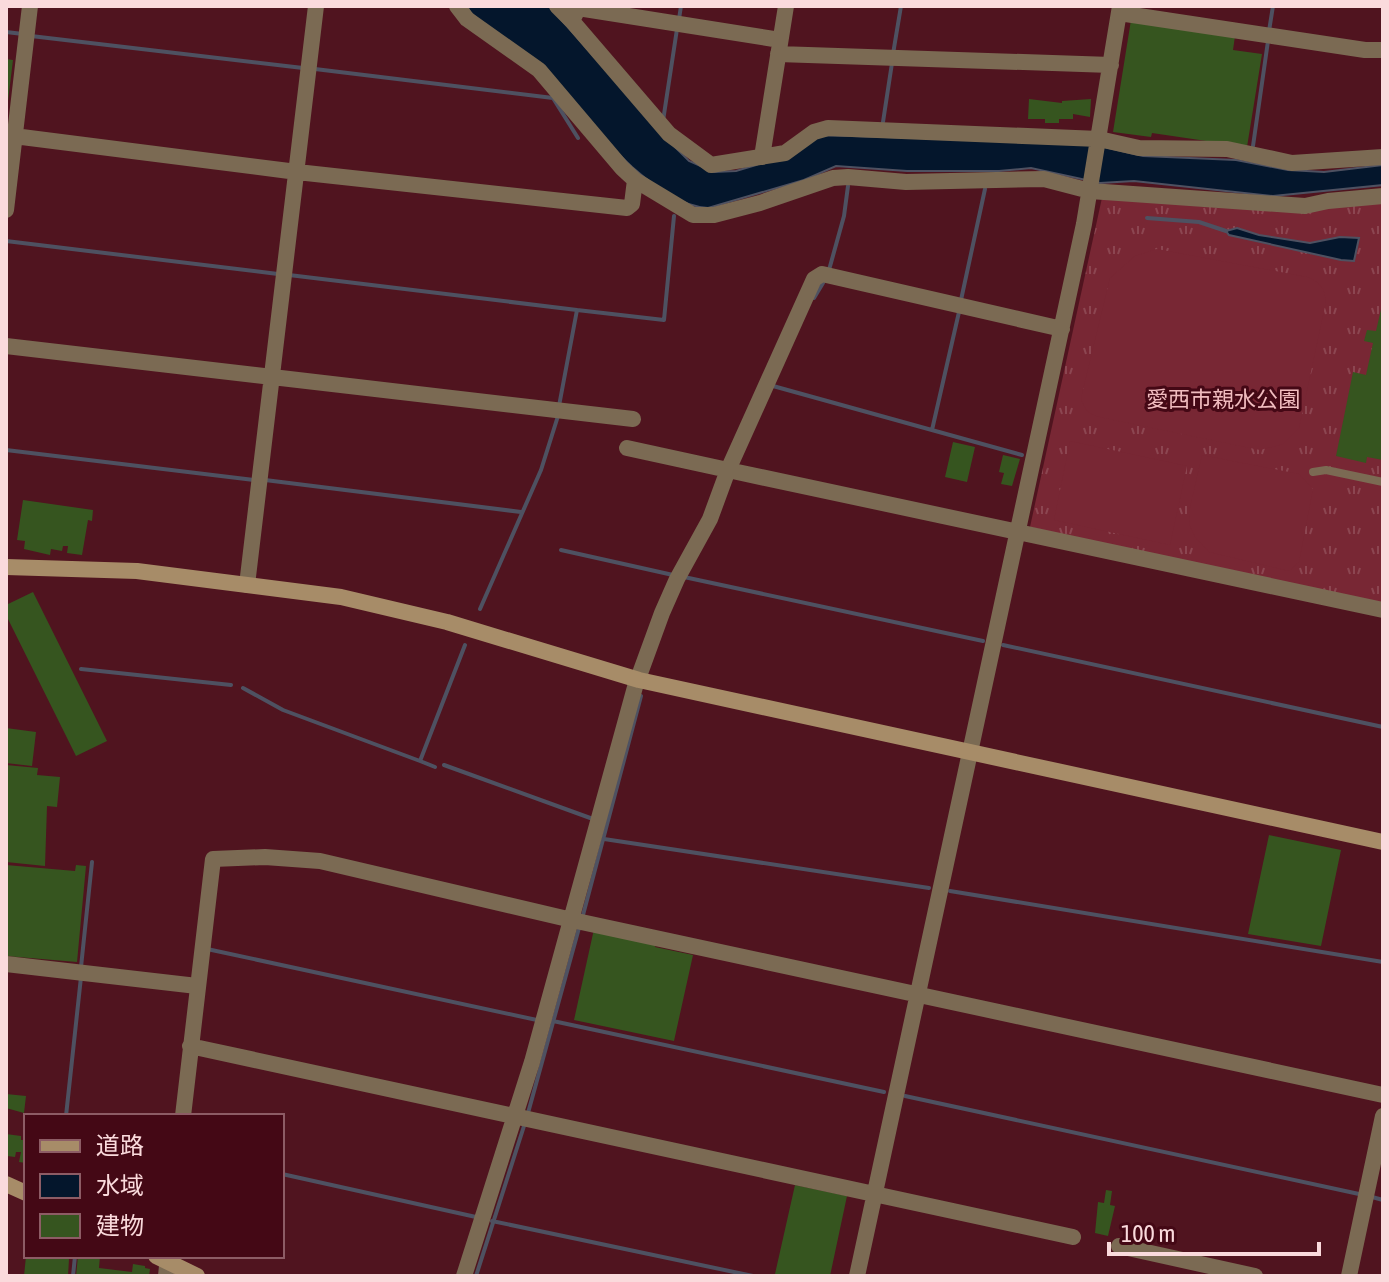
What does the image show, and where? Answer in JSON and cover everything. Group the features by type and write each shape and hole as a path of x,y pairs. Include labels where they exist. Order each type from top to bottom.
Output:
{"street":[{"path":"6,210 10,136 30,6"},
{"path":"247,585 316,6"},
{"path":"457,6 467,19 539,70 635,180 693,215 714,215 833,178 848,177 906,182 1044,179 1090,189 1305,206 1383,196"},
{"path":"557,6 576,12 779,47 1111,65"},
{"path":"762,157 786,6"},
{"path":"857,1276 1062,329 1090,189 1119,10 1365,50 1383,50"},
{"path":"576,12 669,134 711,165 785,153 814,132 828,128 1098,140 1139,148 1227,149 1292,163 1383,157"},
{"path":"10,136 616,208 627,208 632,204 635,180"},
{"path":"464,1276 516,1117 635,687 662,613 710,519 728,470 814,279 822,274 1062,329"},
{"path":"6,346 633,419"},
{"path":"627,448 1383,610"},
{"path":"6,567 137,571 341,597 447,622 639,680 1383,842"},
{"path":"183,1114 213,859 265,857 320,861 572,920 1383,1095"},
{"path":"6,964 197,986"},
{"path":"190,1046 1073,1237"},
{"path":"1349,1276 1383,1116"},
{"path":"1119,1246 1255,1276"},
{"path":"165,1262 197,1276"}],"lane":[{"path":"1313,472 1326,470 1383,482"}],"green space":[{"name":"愛西市親水公園","path":"1102,198 1383,203 1383,606 1030,527"},
{"path":"1157,249 1307,277 1322,288 1325,306 1299,428 1283,444 1260,450 1099,417 1084,407 1081,398 1110,278 1135,256"},
{"path":"1070,441 1187,466 1170,545 1054,520"},
{"path":"1202,455 1299,474 1313,489 1299,562 1289,571 1209,552 1195,537 1189,512"}],"water":[{"path":"467,6 549,6 675,147 689,161 714,172 736,171 756,165 817,135 1087,143 1143,156 1236,160 1288,170 1324,172 1383,165 1383,185 1273,196 1134,181 1100,183 1031,168 907,171 836,166 804,180 708,208 697,206 667,194 632,167"},
{"path":"1237,228 1259,235 1310,243 1340,237 1359,238 1354,261 1341,260 1229,235 1226,231"}],"building":[{"path":"1131,20 1235,36 1233,50 1262,54 1247,147 1152,133 1151,137 1113,132"},
{"path":"6,59 13,60 8,101 6,100"},
{"path":"1029,99 1062,103 1091,99 1090,117 1073,114 1073,119 1059,119 1059,123 1028,119"},
{"path":"1382,305 1383,460 1367,457 1366,463 1336,456 1353,372 1366,375 1373,343 1364,341 1367,330 1376,331"},
{"path":"953,442 975,447 967,482 945,477"},
{"path":"1003,455 1020,459 1012,486 1001,484 1004,473 999,472"},
{"path":"23,500 93,510 92,521 88,520 82,555 67,553 68,546 63,546 62,551 51,549 50,555 24,549 25,541 17,540"},
{"path":"33,592 107,741 76,756 6,615 6,605"},
{"path":"6,728 36,732 32,766 6,763"},
{"path":"6,765 38,768 37,775 60,777 57,807 47,806 45,866 6,862"},
{"path":"1269,835 1341,850 1321,946 1248,934"},
{"path":"6,865 75,871 76,865 86,866 77,962 6,956"},
{"path":"594,929 656,942 655,947 693,955 674,1041 574,1020"},
{"path":"6,1094 26,1096 24,1113 6,1108"},
{"path":"6,1134 21,1136 24,1140 24,1163 19,1162 21,1152 16,1152 15,1157 7,1156"},
{"path":"795,1185 847,1196 830,1276 775,1274"},
{"path":"1106,1190 1112,1191 1110,1205 1115,1206 1108,1236 1095,1233 1098,1202 1104,1203"},
{"path":"26,1258 69,1259 68,1276 24,1276"},
{"path":"78,1258 100,1258 99,1268 132,1272 133,1264 150,1269 149,1276 76,1276"}],"waterway":[{"path":"679,19 681,6"},
{"path":"893,54 901,6"},
{"path":"1269,31 1273,6"},
{"path":"663,121 677,29"},
{"path":"6,32 23,34"},
{"path":"31,36 303,68"},
{"path":"1253,146 1268,41"},
{"path":"883,122 892,63"},
{"path":"315,69 553,98 578,138"},
{"path":"829,270 844,216 848,186"},
{"path":"961,300 985,189"},
{"path":"559,406 577,310 664,320 674,216"},
{"path":"1147,218 1199,222 1226,231"},
{"path":"6,241 278,274"},
{"path":"289,275 577,310"},
{"path":"814,298 823,283"},
{"path":"932,430 959,312"},
{"path":"773,386 1022,455"},
{"path":"480,609 541,470 558,416"},
{"path":"6,450 254,480"},
{"path":"265,480 521,512"},
{"path":"561,550 673,575"},
{"path":"684,577 983,641"},
{"path":"435,767 420,761 465,645"},
{"path":"1003,645 1383,727"},
{"path":"81,669 231,685"},
{"path":"243,688 283,710 420,761"},
{"path":"583,915 641,696"},
{"path":"444,765 593,819"},
{"path":"604,839 929,888"},
{"path":"81,967 92,862"},
{"path":"950,891 1383,962"},
{"path":"528,1113 579,928"},
{"path":"207,949 537,1020"},
{"path":"66,1114 81,977"},
{"path":"553,1021 884,1092"},
{"path":"905,1096 1359,1194"},
{"path":"476,1276 524,1126"},
{"path":"284,1174 476,1217"},
{"path":"1372,1197 1383,1200"},
{"path":"492,1221 753,1276"},
{"path":"73,1276 75,1258"}]}
